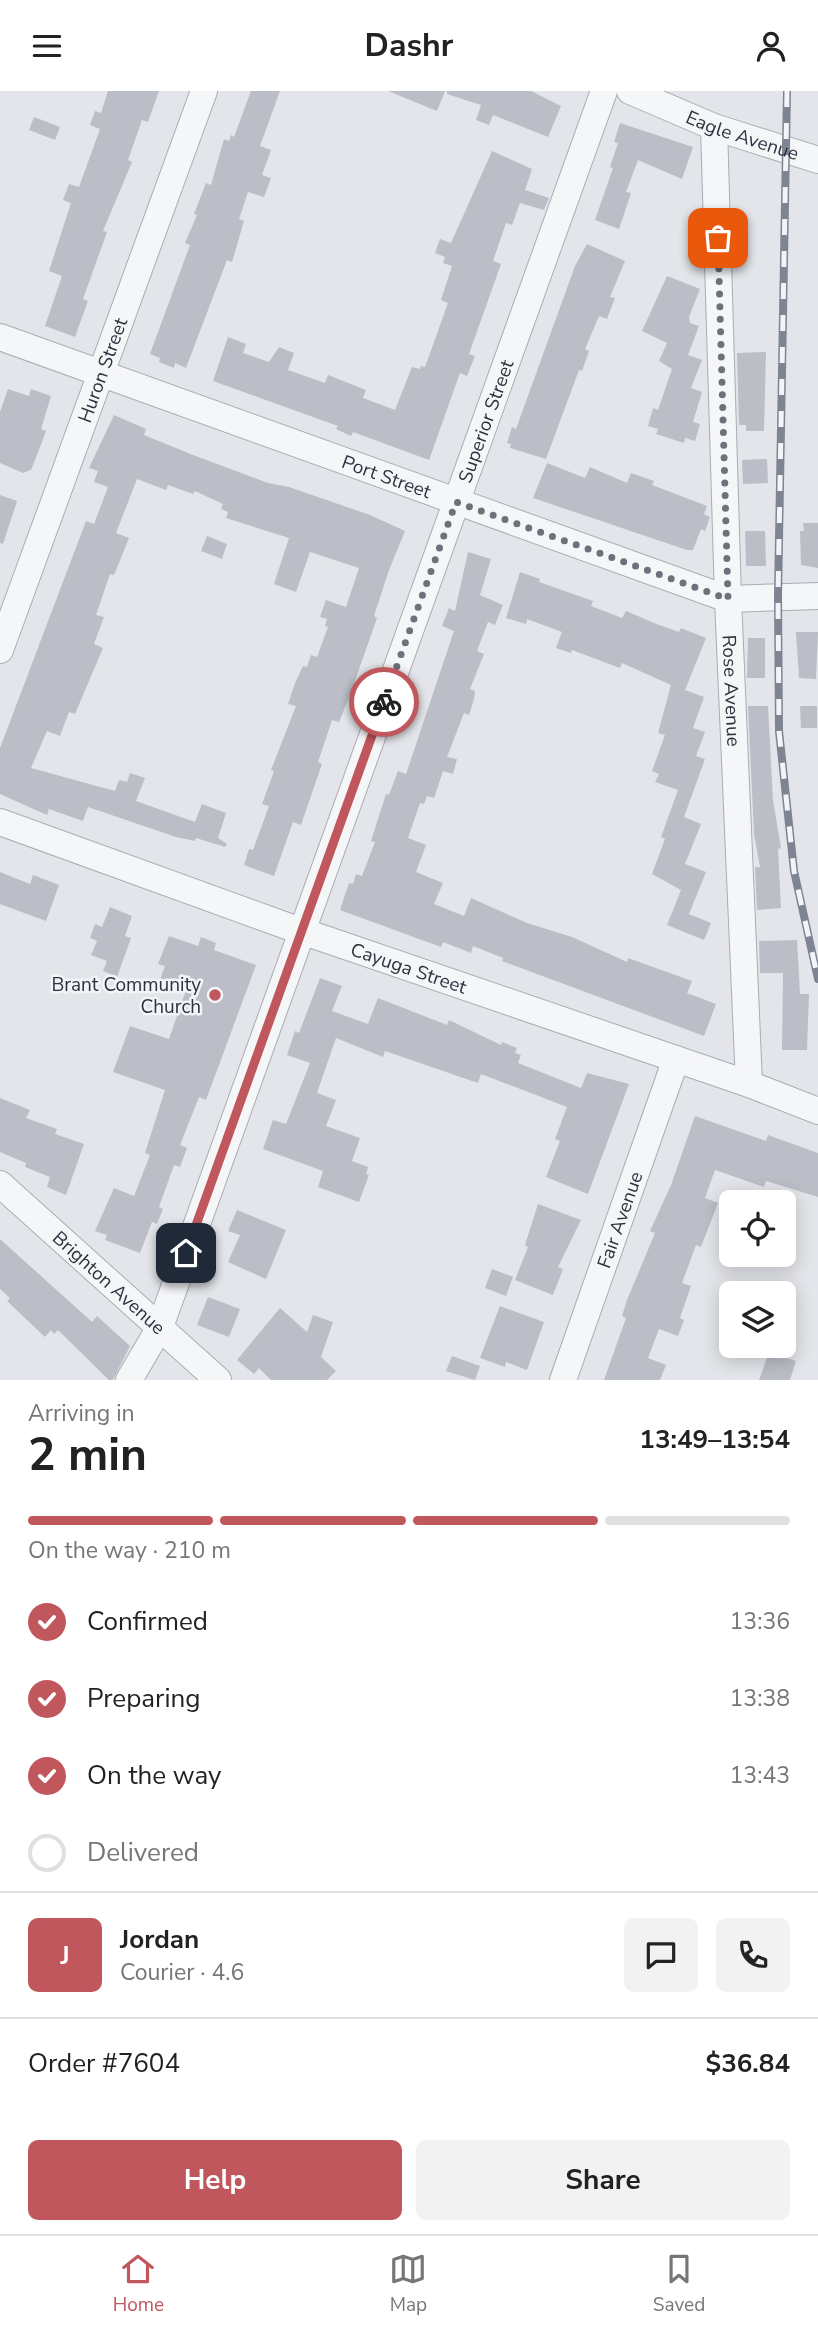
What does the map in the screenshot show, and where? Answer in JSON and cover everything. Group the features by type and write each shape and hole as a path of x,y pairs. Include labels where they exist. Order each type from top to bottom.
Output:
{"street":[{"name":"Huron Street","path":"0,650 204,91"},
{"name":"Superior Street","path":"129,1380 160,1327 604,91"},
{"name":"Eagle Avenue","path":"630,91 714,127 818,160"},
{"name":"Rose Avenue","path":"714,127 728,599 748,1084"},
{"name":"Port Street","path":"0,337 728,599 818,596"},
{"name":"Cayuga Street","path":"0,822 301,930 748,1084 818,1111"},
{"name":"Fair Avenue","path":"563,1380 676,1059"},
{"name":"Brighton Avenue","path":"0,1184 218,1380"}],"building":[{"path":"108,91 159,91 148,122 142,120 128,160 132,162 103,231 107,232 83,299 88,301 75,337 45,326 62,276 49,271 71,203 63,200 69,184 79,187 100,129 90,125 95,111 101,113"},
{"path":"251,91 280,91 260,146 271,150 262,175 271,178 264,197 248,192 239,219 244,221 232,262 227,260 186,368 175,363 174,368 159,362 160,358 150,354 190,245 185,243 197,215 194,214 206,183 211,185 224,139 229,141 231,135 234,137"},
{"path":"388,91 445,91 437,111"},
{"path":"447,91 531,91 561,106 548,137 493,115 489,125 476,120 481,105 447,94"},
{"path":"34,117 60,127 55,140 29,130"},
{"path":"620,123 693,147 682,179 638,160 626,192 631,193 619,229 595,220 613,168 610,167 618,143 614,142"},
{"path":"492,151 532,169 525,190 549,198 544,210 520,203 512,225 506,223 493,261 501,264 469,354 475,356 467,376 460,373 429,460 353,432 351,436 336,429 338,426 213,381 228,337 246,344 243,353 269,362 279,347 294,353 288,370 325,383 328,375 366,390 363,398 395,410 412,367 425,367 448,303 441,300 452,266 443,263 445,257 435,253 440,239 451,243"},
{"path":"587,244 625,261 610,297 615,298 607,319 599,316 585,349 589,351 582,371 579,370 546,459 510,448 511,444 507,443 512,427 516,429 575,266"},
{"path":"667,276 700,289 689,317 690,323 699,326 688,355 702,360 691,388 702,392 693,422 700,424 695,441 685,438 684,443 656,434 658,429 648,426 653,408 658,410 672,369 659,361 667,343 642,331"},
{"path":"766,352 764,431 746,431 746,425 739,425 737,353"},
{"path":"8,389 29,396 31,389 51,396 41,429 46,431 31,470 23,473 0,463 0,412"},
{"path":"114,415 146,429 144,435 193,455 268,483 289,487 370,515 405,531 389,570 374,616 377,618 350,695 339,722 332,720 318,762 322,764 301,825 293,822 274,876 244,865 249,849 253,850 269,806 262,804 274,771 271,770 296,706 288,704 303,666 307,667 311,655 317,657 328,627 325,626 327,619 320,617 326,600 346,607 359,568 310,552 296,592 274,584 289,538 226,518 228,512 221,509 223,504 195,491 193,494 168,485 166,490 137,479 116,533 129,538 114,575 110,574 96,615 104,617 94,644 103,648 75,714 69,712 60,736 47,731 31,768 115,791 119,780 127,782 130,773 145,778 136,801 195,822 202,804 226,813 218,838 227,844 225,847 196,838 195,841 176,837 88,807 83,821 49,809 47,815 0,794 0,748 86,521 94,524 108,487 94,482 98,471 89,468"},
{"path":"767,459 768,483 743,484 742,460"},
{"path":"547,463 585,478 590,467 627,483 631,473 654,481 652,485 707,506 704,514 710,517 705,531 701,529 693,550 687,550 533,498"},
{"path":"0,495 17,501 3,544 0,543"},
{"path":"803,523 818,523 818,568 801,565 800,531 804,531"},
{"path":"745,531 765,531 766,566 746,566"},
{"path":"207,536 227,544 222,559 201,551"},
{"path":"468,552 491,559 480,595 503,605 495,625 488,622 477,651 484,654 470,689 475,691 474,699 469,715 464,713 447,757 457,759 453,774 443,771 434,798 427,796 424,804 420,803 408,838 426,845 416,872 443,883 434,904 464,916 471,898 527,923 572,937 627,962 628,958 692,981 687,993 716,1004 704,1036 502,961 503,958 473,946 471,953 443,942 441,947 340,910 349,883 353,884 356,874 362,876 375,842 371,841 386,794 389,795 398,771 406,774 454,631 442,626 449,608 455,611"},
{"path":"520,572 540,579 539,582 593,601 591,606 622,618 626,611 679,632 681,628 706,638 685,690 704,697 693,728 705,732 696,756 705,759 684,817 701,824 685,864 706,872 689,914 711,923 704,940 667,925 681,890 652,874 665,839 661,837 678,790 655,782 659,774 652,771 665,735 658,733 671,685 622,663 620,668 572,650 571,653 556,648 562,632 527,619 526,624 506,618"},
{"path":"796,632 818,632 816,679 799,678"},
{"path":"748,638 765,638 765,678 747,678"},
{"path":"748,706 768,706 773,800 781,848 778,849 781,908 757,910 755,867 760,867 754,834"},
{"path":"800,706 817,706 817,728 801,728"},
{"path":"0,872 30,884 33,875 59,885 46,921 0,904"},
{"path":"110,907 132,916 125,936 131,938 117,977 103,971 107,961 91,955 97,941 90,938 95,924 102,927"},
{"path":"169,936 198,946 201,937 216,943 214,950 256,965 206,1100 199,1097 180,1145 187,1148 180,1167 174,1165 159,1207 163,1209 157,1224 152,1222 140,1253 105,1240 107,1235 95,1231 114,1188 134,1196 150,1155 145,1153 165,1090 113,1072 130,1026 169,1039 186,990 160,980 165,966 158,964"},
{"path":"797,940 800,994 809,994 807,1050 782,1050 783,973 760,973 759,941"},
{"path":"320,978 342,986 332,1011 368,1024 378,998 447,1025 449,1020 501,1045 502,1042 517,1048 515,1053 521,1055 518,1063 581,1088 587,1073 629,1084 588,1194 546,1177 560,1141 555,1139 567,1107 481,1074 478,1083 385,1051 383,1057 336,1038 317,1093 336,1100 326,1126 360,1138 352,1161 368,1167 366,1174 369,1175 359,1202 318,1187 323,1171 263,1149 273,1120 286,1124 310,1063 287,1055 295,1031 299,1033"},
{"path":"0,1098 30,1110 26,1118 57,1129 55,1134 84,1144 66,1195 47,1187 50,1177 25,1167 26,1163 0,1152"},
{"path":"695,1116 766,1141 768,1135 818,1153 818,1197 766,1181 764,1187 715,1170 705,1198 718,1203 701,1247 696,1245 682,1283 691,1286 680,1318 684,1320 678,1336 659,1329 648,1358 666,1365 660,1380 604,1380 626,1318 622,1316 627,1300 655,1233 650,1231 671,1185"},
{"path":"538,1204 581,1220 558,1267 563,1269 553,1295 515,1280 528,1247 525,1245"},
{"path":"237,1210 286,1230 266,1279 228,1262 240,1235 228,1231"},
{"path":"0,1239 92,1322 97,1316 130,1346 113,1380 109,1380 58,1330 54,1334 51,1330 45,1337 7,1301 10,1298 0,1289"},
{"path":"492,1269 513,1277 506,1296 485,1288"},
{"path":"208,1297 240,1309 229,1337 197,1325"},
{"path":"500,1306 544,1322 527,1370 506,1362 505,1367 480,1358"},
{"path":"280,1308 307,1332 313,1315 333,1322 321,1357 336,1371 327,1380 271,1380 259,1368 254,1374 237,1360"},
{"path":"452,1356 480,1366 475,1380 446,1371"},
{"path":"767,1358 796,1361 790,1380 759,1380"}],"railway":[{"path":"787,91 778,596 779,731 794,871 818,979"}],"way so far":[{"path":"384,702 456,502 728,599 718,238"}],"place":[{"name":"Brant Community Church","path":"215,995"}],"route":[{"path":"186,1253 384,702"}]}
